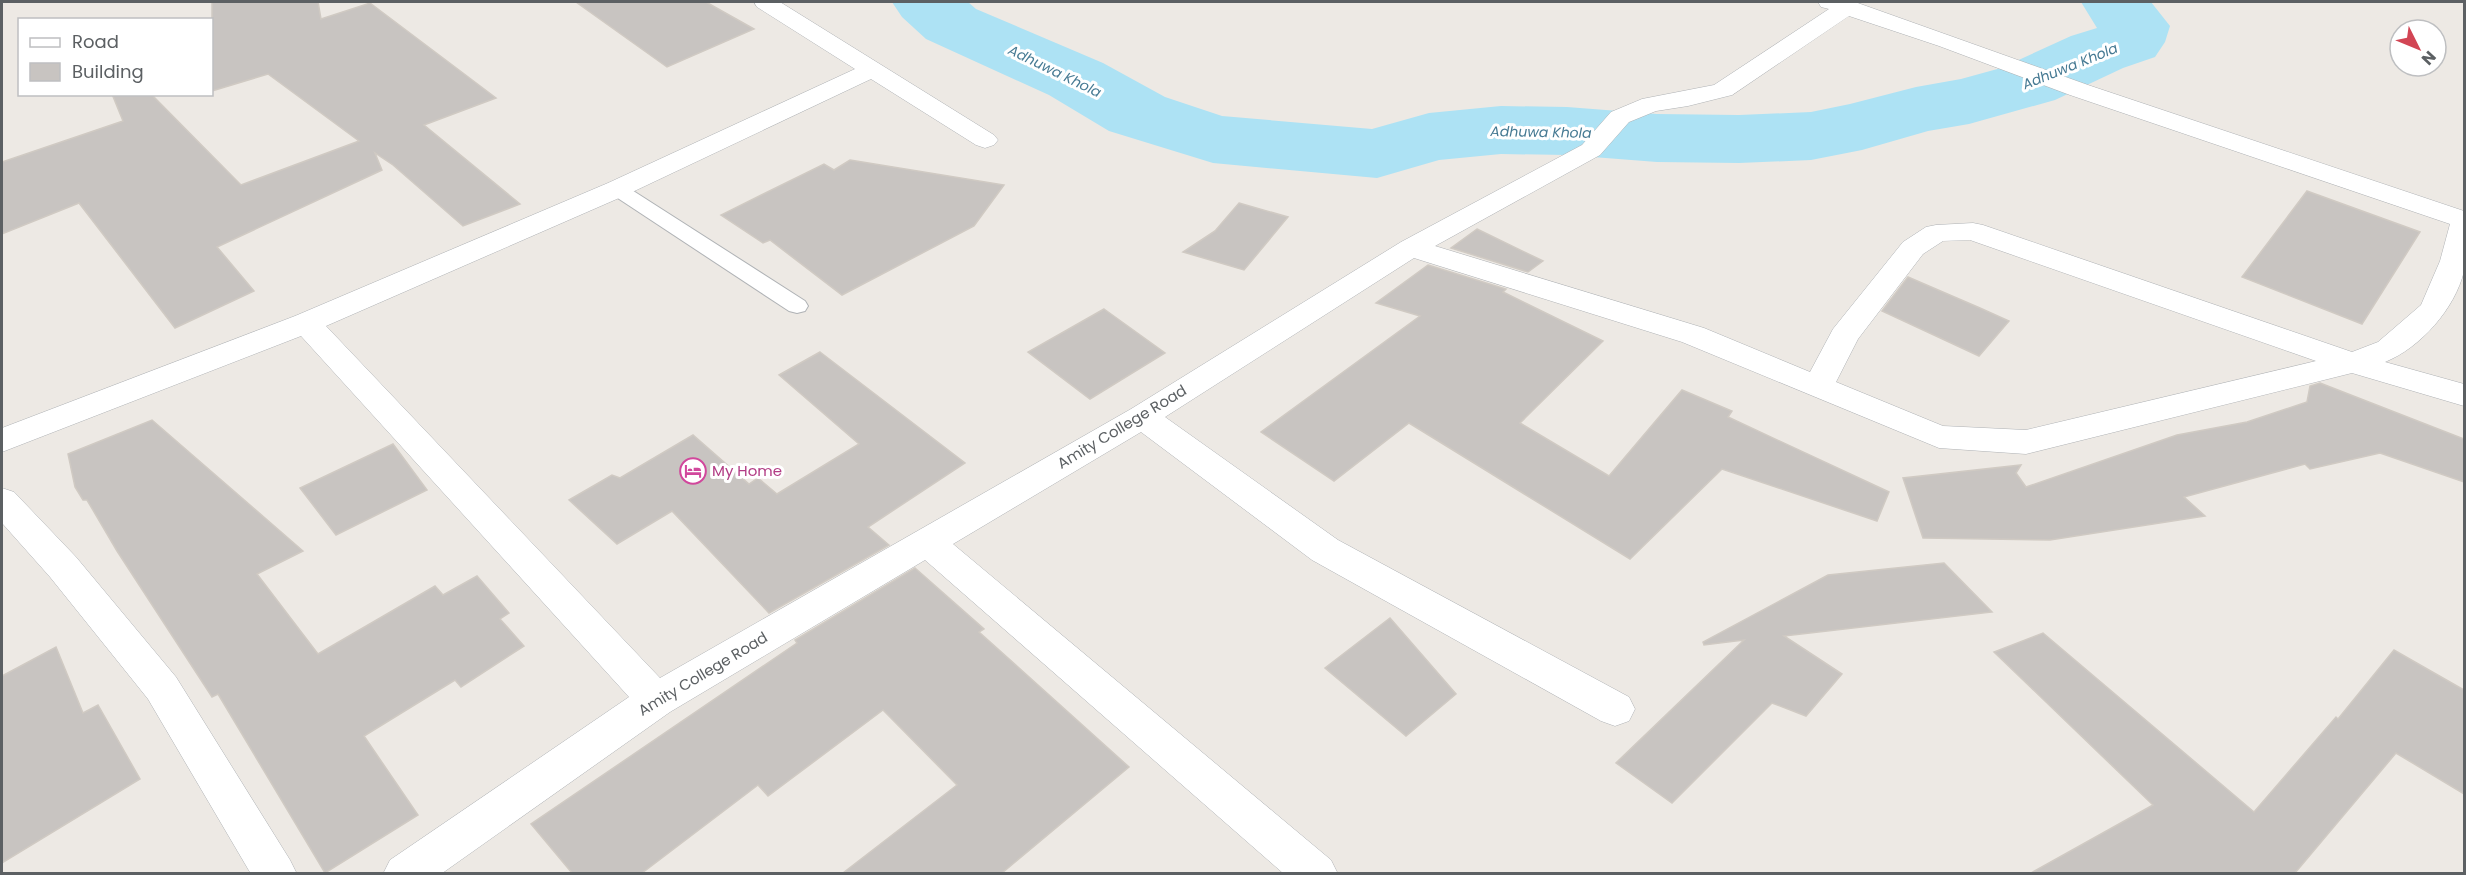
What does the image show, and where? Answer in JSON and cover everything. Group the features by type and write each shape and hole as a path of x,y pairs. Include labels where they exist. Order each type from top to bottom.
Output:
{"street":[{"path":"765,2 985,140"},
{"path":"1411,248 1693,334 1939,437 2026,442 2352,363 2389,349 2434,309 2454,261 2464,222 2079,90 1838,4"},
{"name":"Amity College Road","path":"405,873 656,700 1142,417 1411,248 1591,150 1620,117 1651,104 1723,90 1838,4"},
{"path":"2,440 306,323 617,189 871,70"},
{"path":"1818,387 1844,336 1913,248 1936,233 1973,231 2352,363 2464,395"},
{"path":"306,323 656,700"},
{"path":"1142,417 1325,550 1615,709"},
{"path":"2,501 63,567 162,688 275,873"},
{"path":"926,541 1316,873"}],"lane":[{"path":"617,189 797,306"}],"building":[{"path":"212,2 318,2 321,19 370,3 496,98 424,125 520,204 463,226 393,165 375,153 382,170 217,247 254,291 175,328 79,203 2,234 2,162 123,121 113,96 153,96 241,185 359,141 268,74 213,91"},
{"path":"576,2 706,2 754,29 667,67"},
{"path":"850,160 1004,185 974,226 842,295 770,240 763,243 721,215 824,164 834,170"},
{"path":"2307,191 2420,232 2362,324 2242,277"},
{"path":"1239,203 1288,217 1244,270 1183,252 1215,231"},
{"path":"1477,229 1543,261 1528,272 1451,248"},
{"path":"1428,265 1506,289 1503,292 1603,341 1520,423 1609,476 1682,390 1732,411 1728,417 1889,492 1877,521 1722,469 1630,559 1409,423 1334,481 1261,432 1420,316 1376,303"},
{"path":"1908,277 2009,321 1979,356 1882,311"},
{"path":"1104,309 1165,353 1090,399 1028,352"},
{"path":"820,352 965,463 868,527 889,545 769,613 672,511 617,544 569,500 612,475 620,478 693,435 749,484 758,478 777,494 859,444 779,375"},
{"path":"2320,383 2464,439 2464,482 2380,453 2310,469 2305,464 2184,497 2205,516 2050,540 1923,538 1903,478 2021,465 2016,473 2026,487 2177,435 2247,422 2307,402 2310,386"},
{"path":"152,420 303,551 257,574 318,654 435,586 443,595 477,576 509,613 500,619 524,646 461,687 455,680 364,736 418,815 325,873 218,694 212,697 117,551 87,500 83,500 75,487 68,454"},
{"path":"393,444 427,490 336,535 300,488"},
{"path":"1944,563 1992,612 1784,636 1842,674 1806,716 1772,703 1672,803 1616,763 1744,640 1704,645 1703,642 1828,575"},
{"path":"915,568 984,629 979,632 1129,767 1002,873 843,873 957,785 883,710 768,796 758,785 642,873 572,873 531,824 797,643 795,640"},
{"path":"1390,618 1456,694 1406,736 1325,668"},
{"path":"2043,633 2254,812 2336,717 2338,719 2394,650 2464,690 2464,794 2396,753 2295,873 2031,873 2153,805 1994,652"},
{"path":"56,647 83,713 98,705 140,779 2,863 2,676"}],"waterway":[{"name":"Adhuwa Khola","path":"927,2 951,24 1076,79 1137,114 1213,139 1377,154 1429,137 1501,130 1567,131 1657,138 1739,139 1811,136 1862,126 1916,110 1969,101 2028,84 2097,52 2129,42 2134,26 2115,2"}],"place":[{"name":"My Home","path":"693,471"}]}
